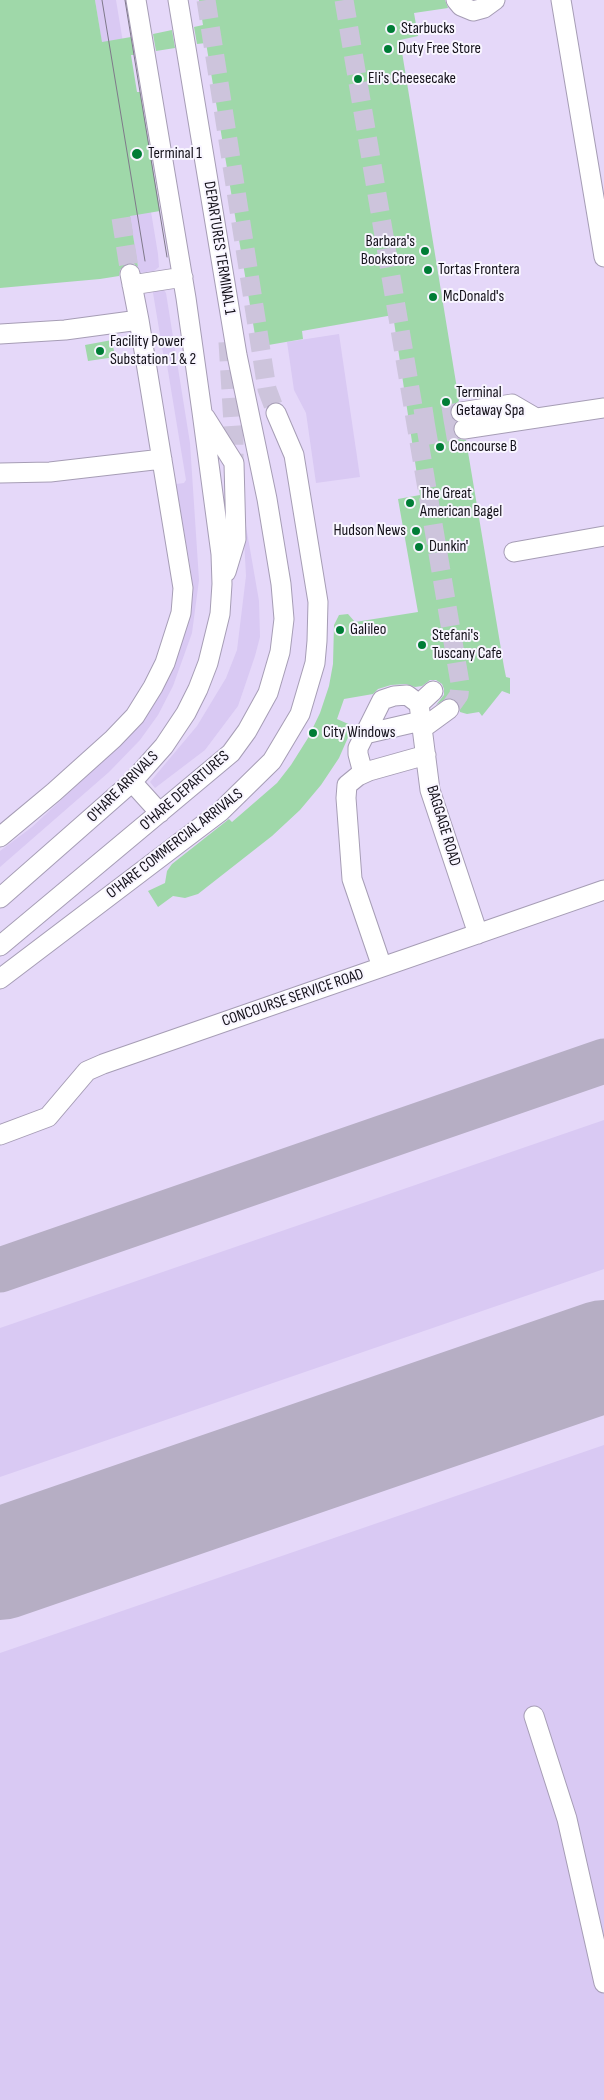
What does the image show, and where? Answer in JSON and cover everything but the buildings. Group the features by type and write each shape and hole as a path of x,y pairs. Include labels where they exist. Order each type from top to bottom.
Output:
{"street":[{"name":"O'HARE ARRIVALS","path":"0,898 132,782 164,746 186,713 198,689 208,663 220,614 221,554 202,412 183,277 136,0"},
{"name":"DEPARTURES TERMINAL 1","path":"178,0 252,437"},
{"path":"456,0 461,6 473,11 484,8 495,0"},
{"path":"561,0 604,256"},
{"path":"0,837 54,792 113,739 135,716 154,687 165,663 181,613 183,588 131,280 183,277"},
{"path":"0,334 65,330 139,320"},
{"path":"463,421 536,418 604,408"},
{"path":"202,412 234,470 236,539 222,584"},
{"name":"O'HARE COMMERCIAL ARRIVALS","path":"0,979 220,812 272,761 300,714 314,663 318,602 294,455 276,413"},
{"name":"O'HARE DEPARTURES","path":"0,946 230,753 246,731 268,693 280,652 284,620 281,584 266,499 252,437"},
{"path":"0,473 50,472 162,459"},
{"path":"514,552 604,536"},
{"path":"421,717 433,690"},
{"path":"363,773 358,748 382,700 394,696 407,695 421,717"},
{"path":"365,734 449,709"},
{"name":"BAGGAGE ROAD","path":"421,717 430,790 478,934"},
{"path":"382,967 352,878 346,798 347,785 363,773 426,755"},
{"path":"132,782 160,813"},
{"name":"CONCOURSE SERVICE ROAD","path":"0,1135 48,1117 87,1071 604,890"},
{"path":"534,1716 566,1819 604,1984"}],"shaded area":[{"path":"0,0 604,0 604,2100 0,2100"},
{"path":"95,0 116,0 158,254 159,267 154,271 139,273"},
{"path":"152,287 163,289 166,293 190,443 199,580 192,633 173,686 158,715 140,740 109,772 0,867 0,851 32,827 114,751 138,725 161,693 173,670 191,611 193,590 191,571 176,484 184,483 186,480"},
{"path":"339,334 360,477 316,483 306,413 294,390 287,342"},
{"path":"242,503 259,601 260,637 255,656 238,706 205,750 155,788 150,782 197,726 226,678 237,650 246,576"},
{"path":"604,1120 604,1269 0,1477 0,1328"},
{"path":"604,1445 604,2100 0,2100 0,1653"}],"taxiway":[{"path":"0,1270 604,1061"}],"runway":[{"path":"0,1564 604,1356"}],"tunnel":[{"path":"206,0 267,389 276,413"},
{"path":"344,0 460,683 459,695 449,709"},
{"path":"121,218 130,274"},
{"path":"228,342 234,463"},
{"path":"415,419 461,412"},
{"path":"418,437 464,429"}],"tram line":[{"path":"102,0 145,261"},
{"path":"125,0 167,257"}],"place":[{"name":"Starbucks","path":"391,29"},
{"name":"Duty Free Store","path":"388,49"},
{"name":"Eli's Cheesecake","path":"358,79"},
{"name":"Terminal 1","path":"137,154"},
{"name":"Barbara's Bookstore","path":"425,251"},
{"name":"Tortas Frontera","path":"428,270"},
{"name":"McDonald's","path":"433,297"},
{"name":"Facility Power Substation 1 & 2","path":"100,351"},
{"name":"Terminal Getaway Spa","path":"446,402"},
{"name":"Concourse B","path":"440,447"},
{"name":"The Great American Bagel","path":"410,503"},
{"name":"Hudson News","path":"416,531"},
{"name":"Dunkin'","path":"419,547"},
{"name":"Galileo","path":"340,630"},
{"name":"Stefani's Tuscany Cafe","path":"422,645"},
{"name":"City Windows","path":"313,733"}]}
